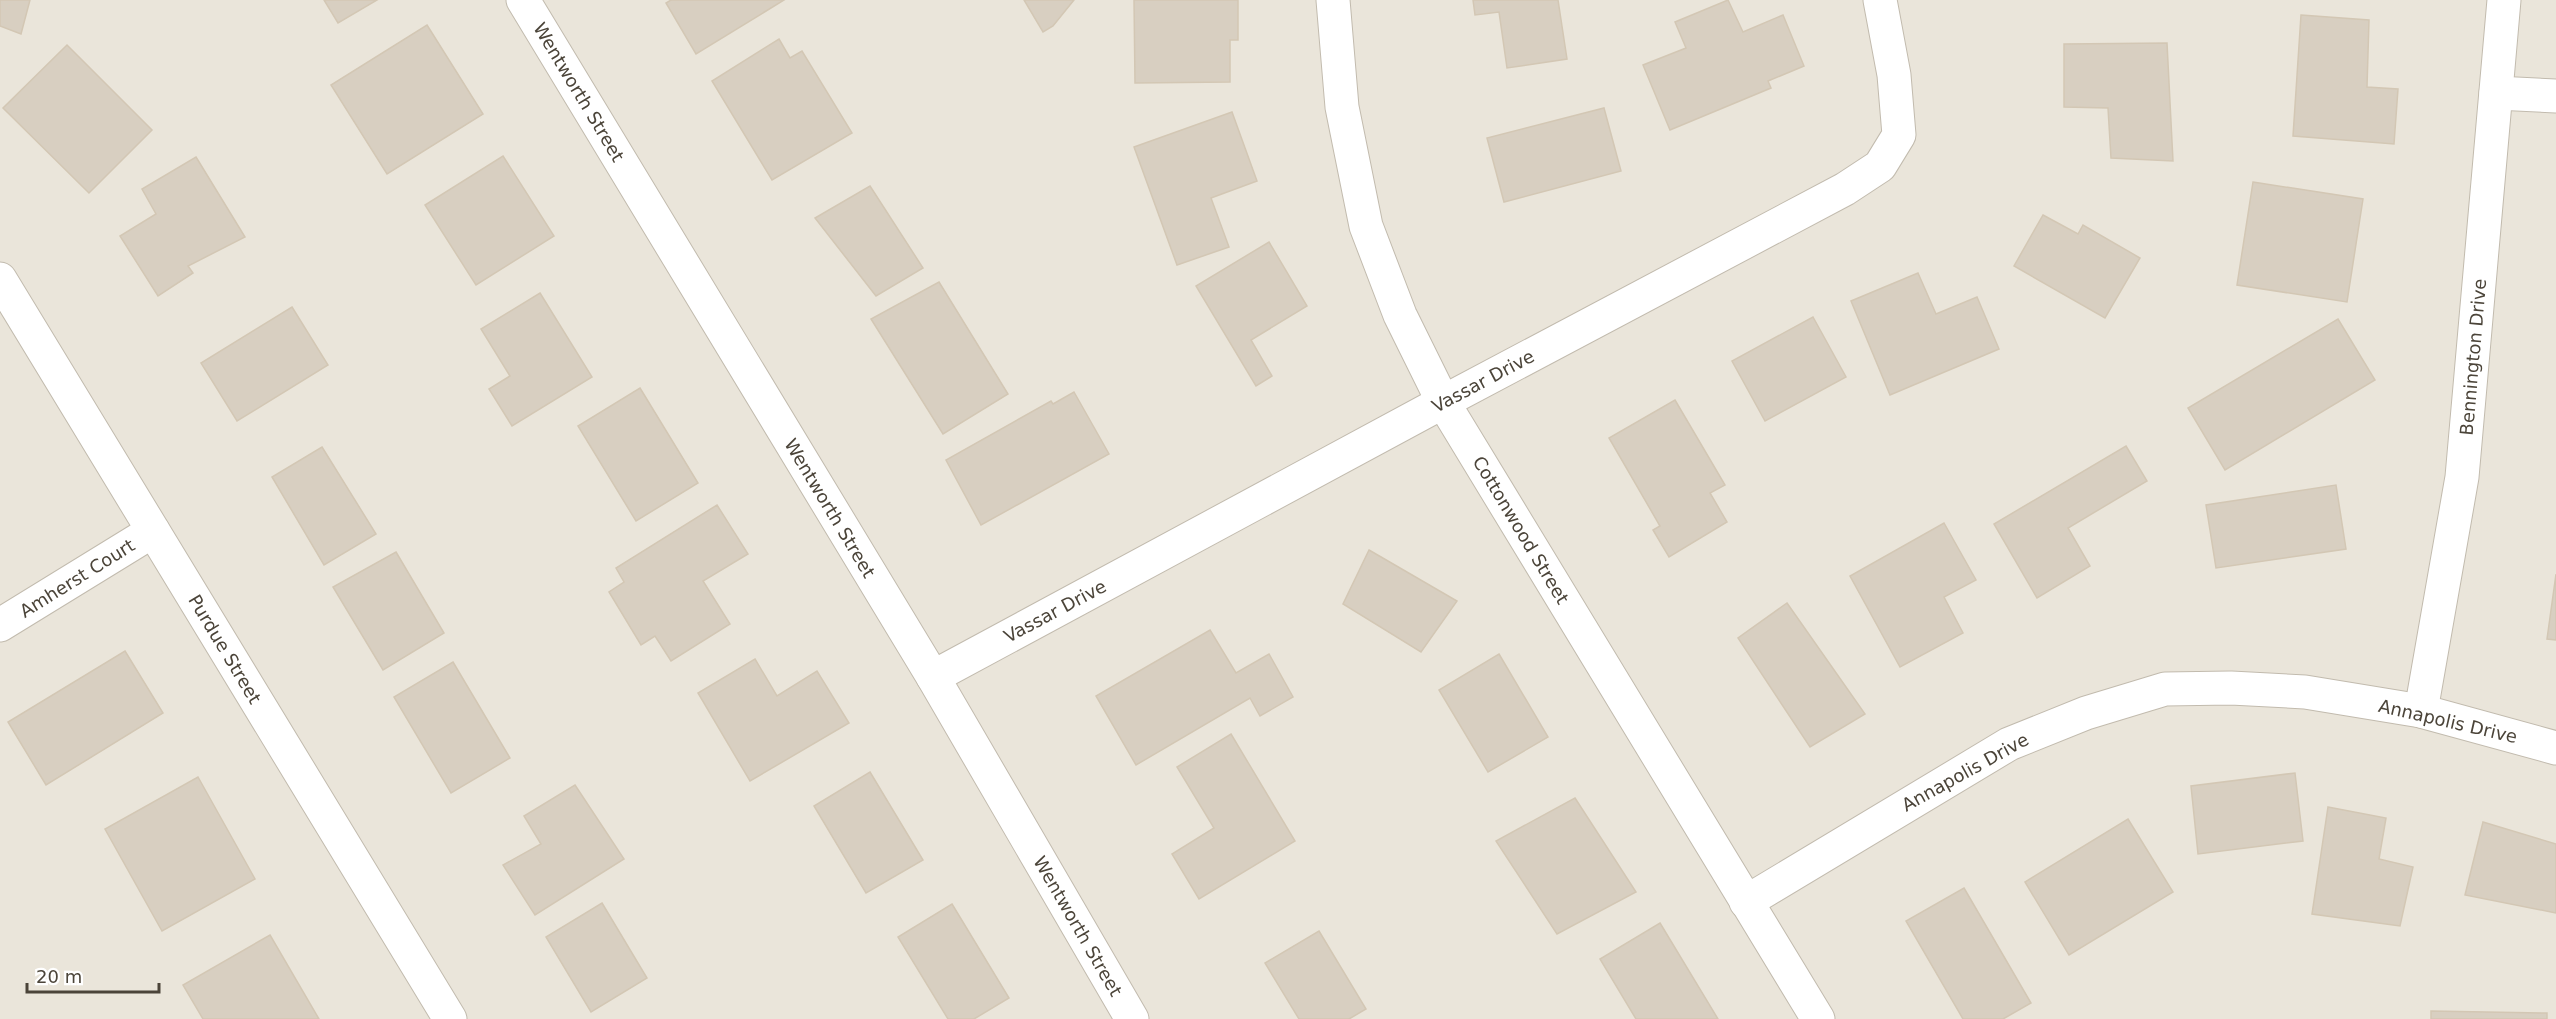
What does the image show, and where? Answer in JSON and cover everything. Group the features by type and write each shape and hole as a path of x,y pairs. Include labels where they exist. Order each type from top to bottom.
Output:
{"street":[{"name":"Wentworth Street","path":"523,0 933,677 1132,1019"},
{"name":"Cottonwood Street","path":"1333,0 1342,107 1366,226 1400,315 1443,402 1818,1019"},
{"name":"Vassar Drive","path":"933,677 1443,402 1845,189 1880,166 1899,135 1894,75 1880,0"},
{"name":"Bennington Drive","path":"2421,711 2462,477 2504,0"},
{"path":"2496,93 2556,96"},
{"name":"Purdue Street","path":"0,279 450,1019"},
{"name":"Amherst Court","path":"0,625 153,531"},
{"name":"Annapolis Drive","path":"1746,902 2009,744 2086,713 2165,689 2231,688 2305,692 2421,711 2556,748"}],"shaded area":[{"path":"0,0 2556,0 2556,1019 0,1019"}],"building":[{"path":"0,0 30,0 21,34 0,26"},
{"path":"324,0 377,0 338,23"},
{"path":"671,0 784,0 696,54 666,3"},
{"path":"1024,0 1074,0 1053,26 1043,32"},
{"path":"1134,0 1238,0 1238,40 1230,40 1230,82 1135,83"},
{"path":"1473,0 1558,0 1567,59 1507,68 1499,12 1475,15"},
{"path":"1728,0 1743,32 1783,15 1804,66 1768,81 1771,88 1670,130 1643,65 1686,48 1675,22"},
{"path":"2301,15 2369,20 2367,87 2398,89 2394,144 2293,136"},
{"path":"427,25 483,114 387,174 331,85"},
{"path":"779,39 790,58 802,51 852,133 772,180 712,81"},
{"path":"2167,43 2173,161 2111,158 2108,108 2064,107 2064,44"},
{"path":"67,45 152,130 89,193 3,108"},
{"path":"1604,108 1621,171 1504,202 1487,138"},
{"path":"1232,112 1257,181 1211,198 1229,247 1177,265 1134,147"},
{"path":"503,156 554,236 476,285 425,205"},
{"path":"196,157 245,237 188,266 193,273 158,296 120,236 156,214 142,189"},
{"path":"2253,182 2363,199 2347,302 2237,285"},
{"path":"870,186 923,268 876,296 815,218"},
{"path":"2043,215 2078,234 2083,225 2140,258 2105,318 2014,266"},
{"path":"1269,242 1307,306 1251,340 1272,376 1256,386 1196,286"},
{"path":"1918,273 1936,314 1977,297 1999,349 1890,395 1851,301"},
{"path":"939,282 1008,394 943,434 871,319"},
{"path":"540,293 592,377 512,426 489,389 510,376 481,329"},
{"path":"292,307 328,365 237,421 201,363"},
{"path":"1813,317 1846,377 1765,421 1732,361"},
{"path":"2338,319 2375,380 2225,470 2188,408"},
{"path":"640,388 698,483 636,521 578,426"},
{"path":"1074,392 1109,454 981,525 946,460 1051,401 1053,404"},
{"path":"1675,400 1725,485 1710,493 1727,522 1669,557 1653,530 1660,526 1609,438"},
{"path":"2126,446 2147,481 2068,528 2090,566 2037,598 1994,524"},
{"path":"322,447 376,534 324,565 272,477"},
{"path":"2336,485 2346,549 2216,568 2206,505"},
{"path":"717,505 748,554 703,581 730,624 671,661 655,636 641,645 609,592 624,582 616,568"},
{"path":"1944,523 1976,580 1944,597 1963,633 1900,667 1850,576"},
{"path":"1369,550 1457,601 1421,652 1343,604"},
{"path":"396,552 444,633 383,670 333,587"},
{"path":"2556,574 2556,640 2547,639"},
{"path":"1787,603 1865,714 1810,747 1738,638"},
{"path":"1210,630 1236,673 1269,654 1293,697 1260,716 1250,698 1136,765 1096,696"},
{"path":"125,651 163,713 46,785 8,722"},
{"path":"1499,654 1548,737 1488,772 1439,690"},
{"path":"755,659 777,696 817,671 849,723 750,781 698,693"},
{"path":"453,662 510,758 451,793 394,697"},
{"path":"1231,734 1295,841 1199,899 1172,854 1214,828 1177,767"},
{"path":"870,772 923,860 866,893 814,806"},
{"path":"2295,773 2303,841 2198,854 2191,786"},
{"path":"198,777 255,879 162,931 105,829"},
{"path":"575,785 624,859 535,915 503,865 541,844 524,816"},
{"path":"1575,798 1636,892 1557,934 1496,841"},
{"path":"2328,807 2386,818 2379,859 2413,867 2400,926 2312,914"},
{"path":"2128,819 2173,892 2069,955 2025,882"},
{"path":"2483,822 2556,844 2556,913 2465,895"},
{"path":"1964,888 2031,1003 2003,1019 1963,1019 1906,921"},
{"path":"602,903 647,978 591,1012 546,937"},
{"path":"952,904 1009,998 974,1019 948,1019 898,937"},
{"path":"1660,923 1718,1019 1636,1019 1600,959"},
{"path":"1319,931 1366,1009 1349,1019 1299,1019 1265,963"},
{"path":"270,935 319,1019 203,1019 183,985"},
{"path":"2431,1011 2547,1013 2547,1019 2431,1019"}]}
